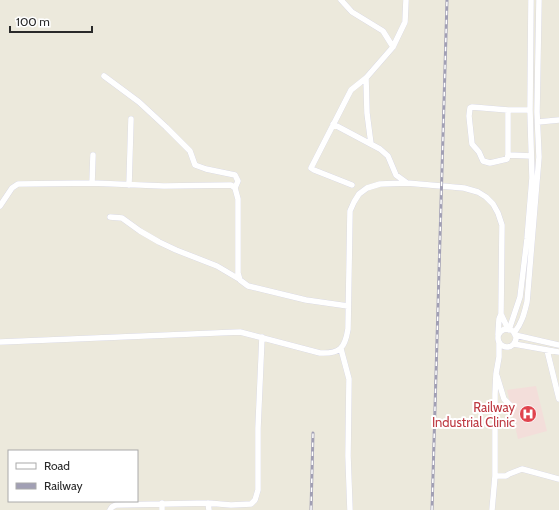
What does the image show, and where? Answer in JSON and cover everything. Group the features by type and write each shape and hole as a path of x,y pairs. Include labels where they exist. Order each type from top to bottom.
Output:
{"street":[{"path":"341,0 352,12 383,31 394,46"},
{"path":"352,185 311,168 351,90 366,78 394,46 405,22 406,0"},
{"path":"512,332 521,289 532,178 530,110 531,0"},
{"path":"512,332 523,318 527,302 539,156 539,0"},
{"path":"104,76 139,102 166,127 190,151 196,164 206,169 235,175 238,181 235,188 238,198 238,273 240,280"},
{"path":"366,78 367,113 371,144"},
{"path":"508,110 507,159 490,163 483,161 479,152 472,144 468,116 470,108 530,110"},
{"path":"129,185 131,119"},
{"path":"538,122 559,120"},
{"path":"333,124 371,144 388,156 396,175 407,183"},
{"path":"508,155 523,154 531,156"},
{"path":"92,155 92,183"},
{"path":"0,206 12,188 18,184 92,183 164,186 231,185 235,188"},
{"path":"0,342 240,332 320,353 332,354 341,349 346,341 348,329 350,211 359,194 367,188 380,184 407,183 471,189 486,197 493,204 502,225 501,314 499,319 499,357 495,394 495,476 492,510"},
{"path":"110,217 122,218 159,242 217,266 248,286 306,300 348,306"},
{"path":"499,357 514,344 516,340 501,314"},
{"path":"498,336 503,330 559,345"},
{"path":"110,510 116,505 162,503 208,503 234,507 251,507 258,490 258,428 262,337"},
{"path":"499,343 503,347 508,348"},
{"path":"514,344 559,352"},
{"path":"341,349 349,379 348,456 350,510"},
{"path":"547,350 559,399"},
{"path":"496,374 504,399 510,405"},
{"path":"495,476 506,476 522,469 559,479"},
{"path":"162,503 162,510"},
{"path":"208,503 209,510"},
{"path":"227,510 234,507"}],"shaded area":[{"name":"Railway Industrial Clinic","path":"536,386 547,431 518,439 507,390"}],"railway":[{"path":"432,510 447,0"},
{"path":"311,510 313,433"}],"place":[{"name":"Railway Industrial Clinic","path":"528,414"}]}
